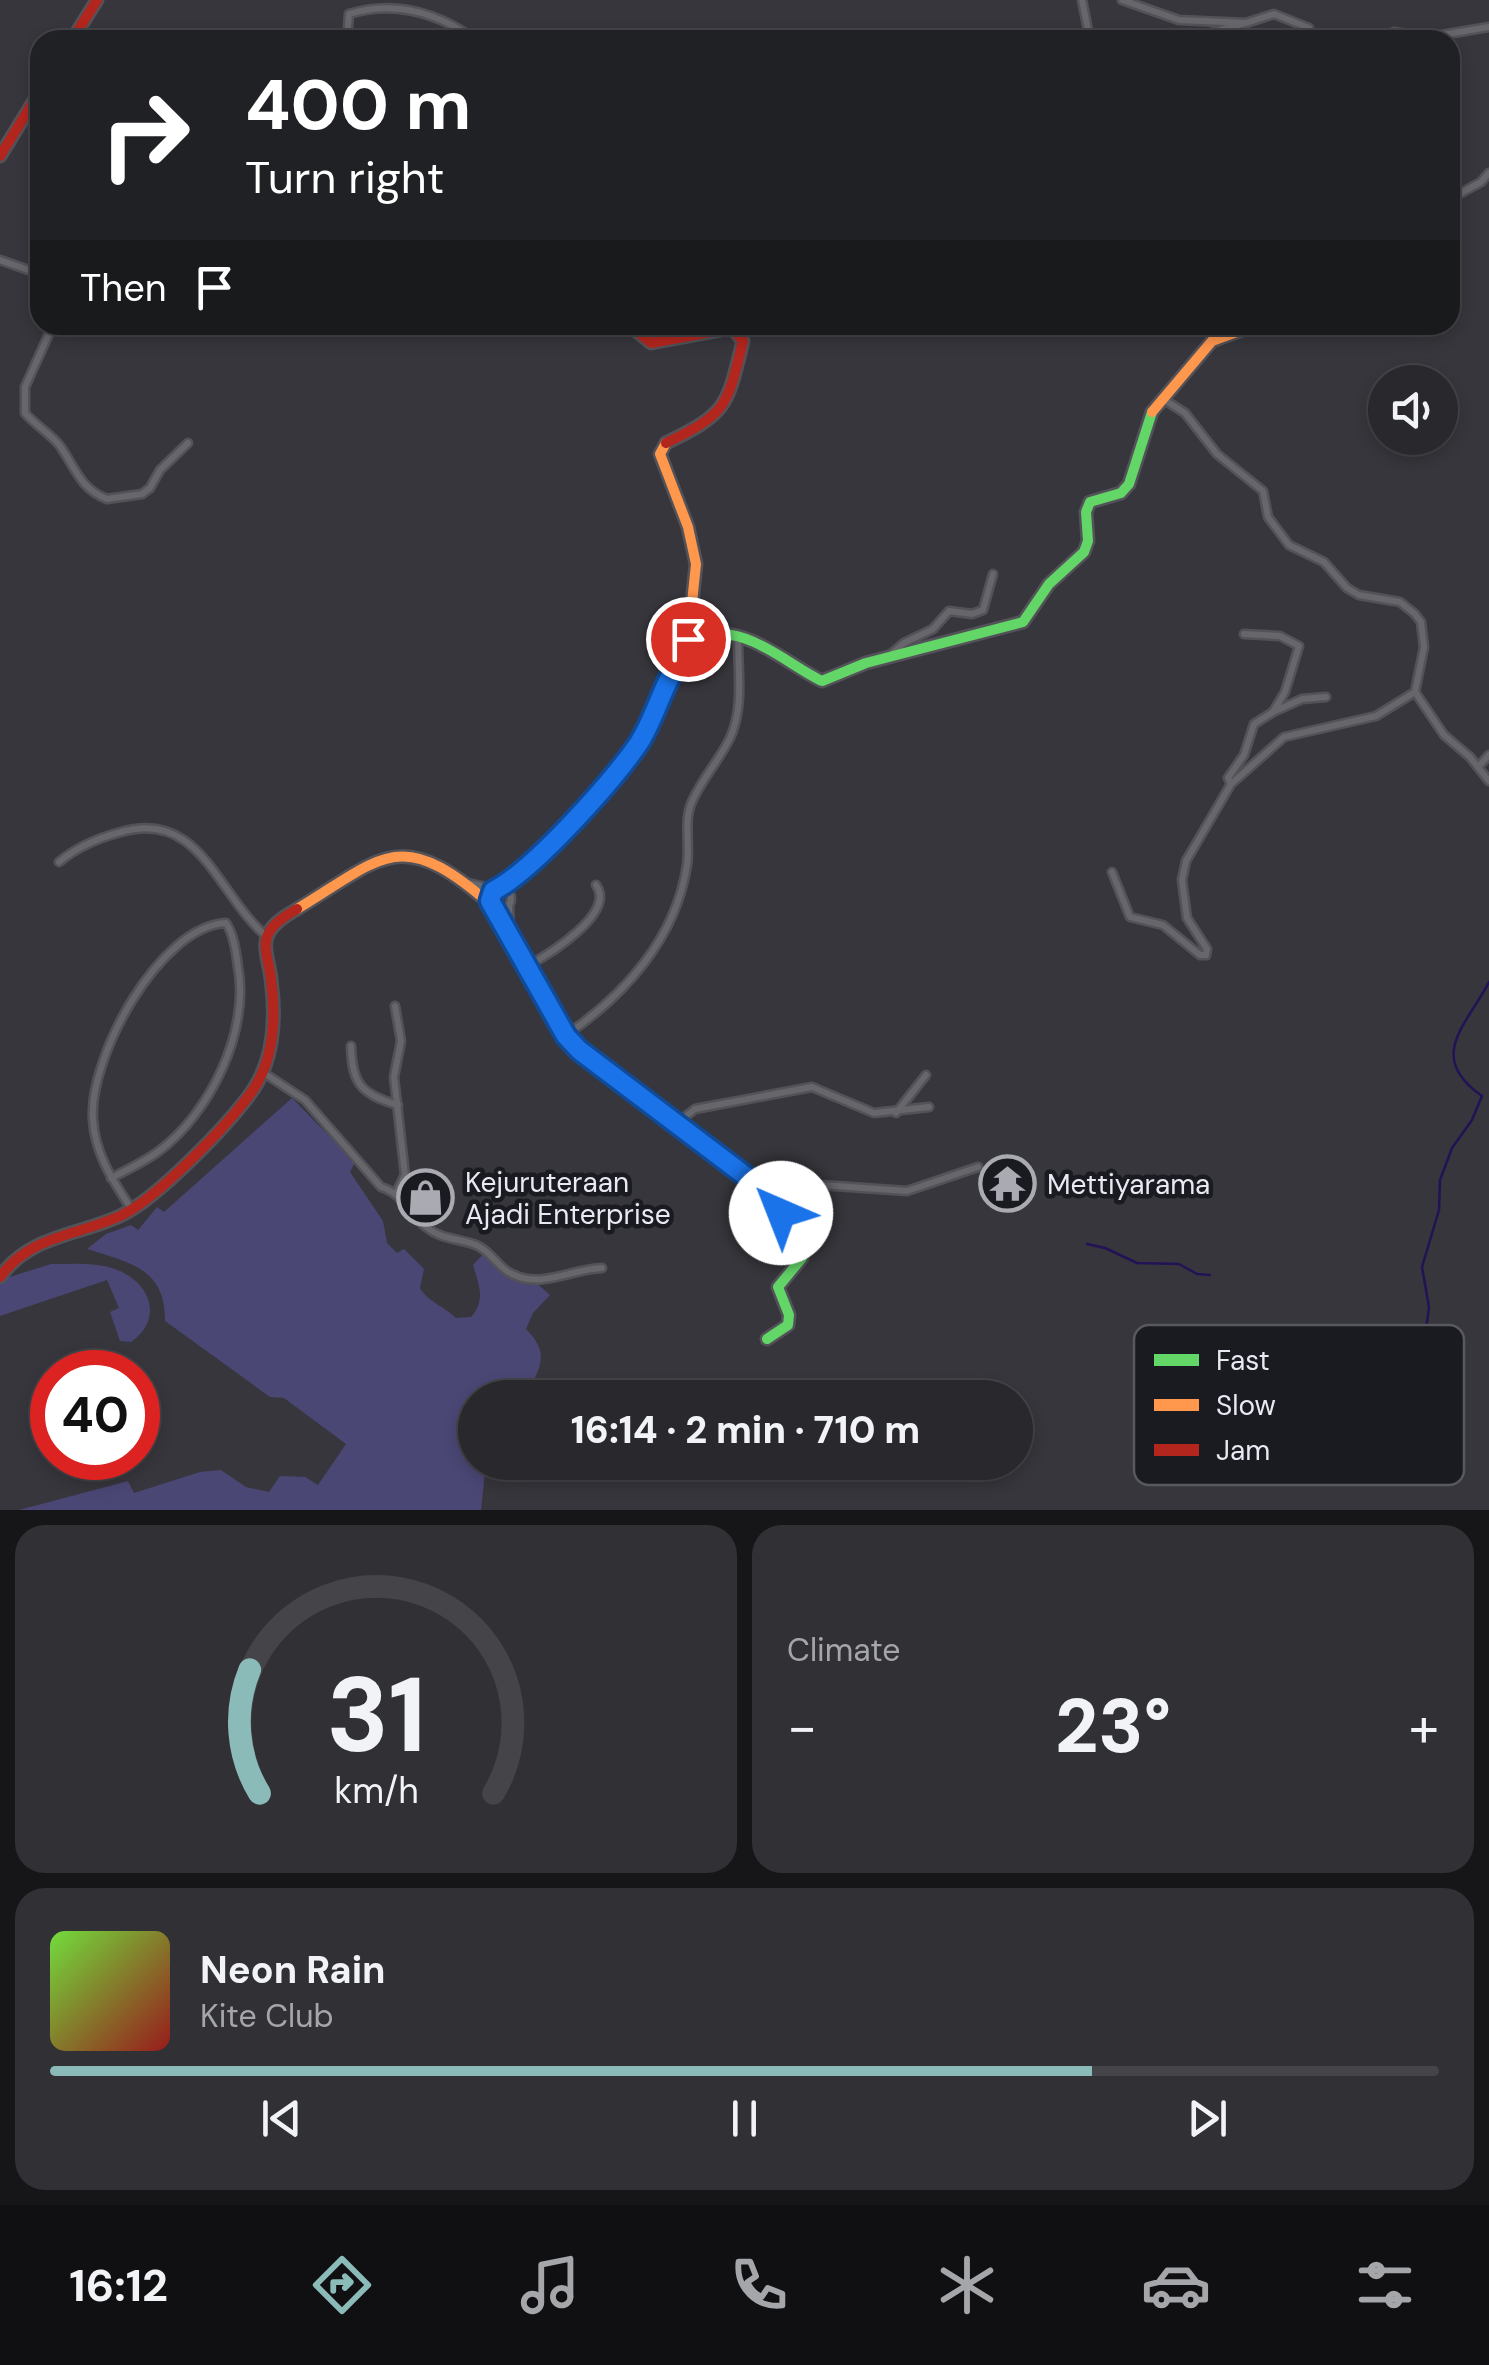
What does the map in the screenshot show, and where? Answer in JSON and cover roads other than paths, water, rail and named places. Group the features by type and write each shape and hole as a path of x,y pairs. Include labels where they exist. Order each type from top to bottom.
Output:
{"street":[{"path":"78,30 97,0"},
{"path":"1082,0 1088,30"},
{"path":"1122,0 1178,20 1246,23"},
{"path":"348,30 349,14 395,1 413,3 459,30"},
{"path":"1222,30 1262,15 1284,16 1310,30"},
{"path":"1460,32 1489,27"},
{"path":"0,156 30,107"},
{"path":"1460,192 1489,173"},
{"path":"0,260 30,270"},
{"path":"48,335 24,387 25,412 61,448 74,474 89,488 107,499 142,494 188,442"},
{"path":"641,335 651,343 694,335"},
{"path":"687,651 696,564 688,527 660,454 663,445 707,423 729,400 744,341 738,335"},
{"path":"492,906 490,896 520,875 640,741 672,672 687,651 717,635 738,640 822,680 1023,622 1051,582 1086,547 1090,533 1085,511 1090,502 1096,497 1116,497 1128,488 1146,421 1212,340 1227,335"},
{"path":"1163,399 1185,413 1216,454 1263,492 1271,522 1290,546 1324,562 1347,588 1360,595 1400,602 1422,622 1424,647 1415,692 1444,735 1489,781"},
{"path":"888,658 904,643 934,629 948,611 972,614 983,610 994,574"},
{"path":"1244,634 1280,636 1299,646 1286,692 1273,712"},
{"path":"566,1036 593,1017 644,965 664,938 687,866 690,806 730,738 739,709 738,640"},
{"path":"1112,872 1130,917 1163,925 1200,955 1206,955 1207,949 1187,918 1182,880 1193,848 1231,784 1284,737 1376,716 1415,692"},
{"path":"1231,784 1228,778 1244,755 1254,724 1302,699 1326,698"},
{"path":"1478,766 1489,755"},
{"path":"1,1277 9,1262 27,1248 132,1210 242,1102 264,1073 274,1008 266,936 245,918 199,850 161,827 148,826 106,836 74,850 59,862"},
{"path":"266,936 294,911 376,859 429,864 468,882 507,890 511,938"},
{"path":"510,903 520,875"},
{"path":"468,882 492,906 566,1036 588,1057 772,1196 793,1230 802,1258 778,1287 789,1315 788,1325 767,1339"},
{"path":"527,966 558,948 601,904 601,892 596,885"},
{"path":"492,906 510,903"},
{"path":"112,1178 160,1150 180,1132 229,1051 241,983 226,923 192,936 162,962 113,1032 92,1100 94,1132 112,1178 132,1210"},
{"path":"394,1006 401,1026 394,1077 405,1175 397,1192"},
{"path":"351,1046 353,1076 358,1085 398,1105"},
{"path":"264,1073 305,1100 381,1187 397,1192 421,1224 446,1240 475,1244 509,1274 534,1281 602,1268"},
{"path":"896,1113 926,1075"},
{"path":"676,1124 695,1108 812,1087 874,1113 930,1107"},
{"path":"772,1196 806,1184 908,1191 978,1167"}],"waterway":[{"path":"1427,1325 1429,1307 1422,1267 1439,1210 1440,1180 1452,1148 1472,1120 1482,1096 1456,1068 1456,1041 1489,982"},
{"path":"1087,1244 1137,1263 1179,1264 1197,1274 1210,1275"}],"place":[{"name":"Mettiyarama","path":"1008,1184"},
{"name":"Kejuruteraan Ajadi Enterprise","path":"426,1198"}]}
